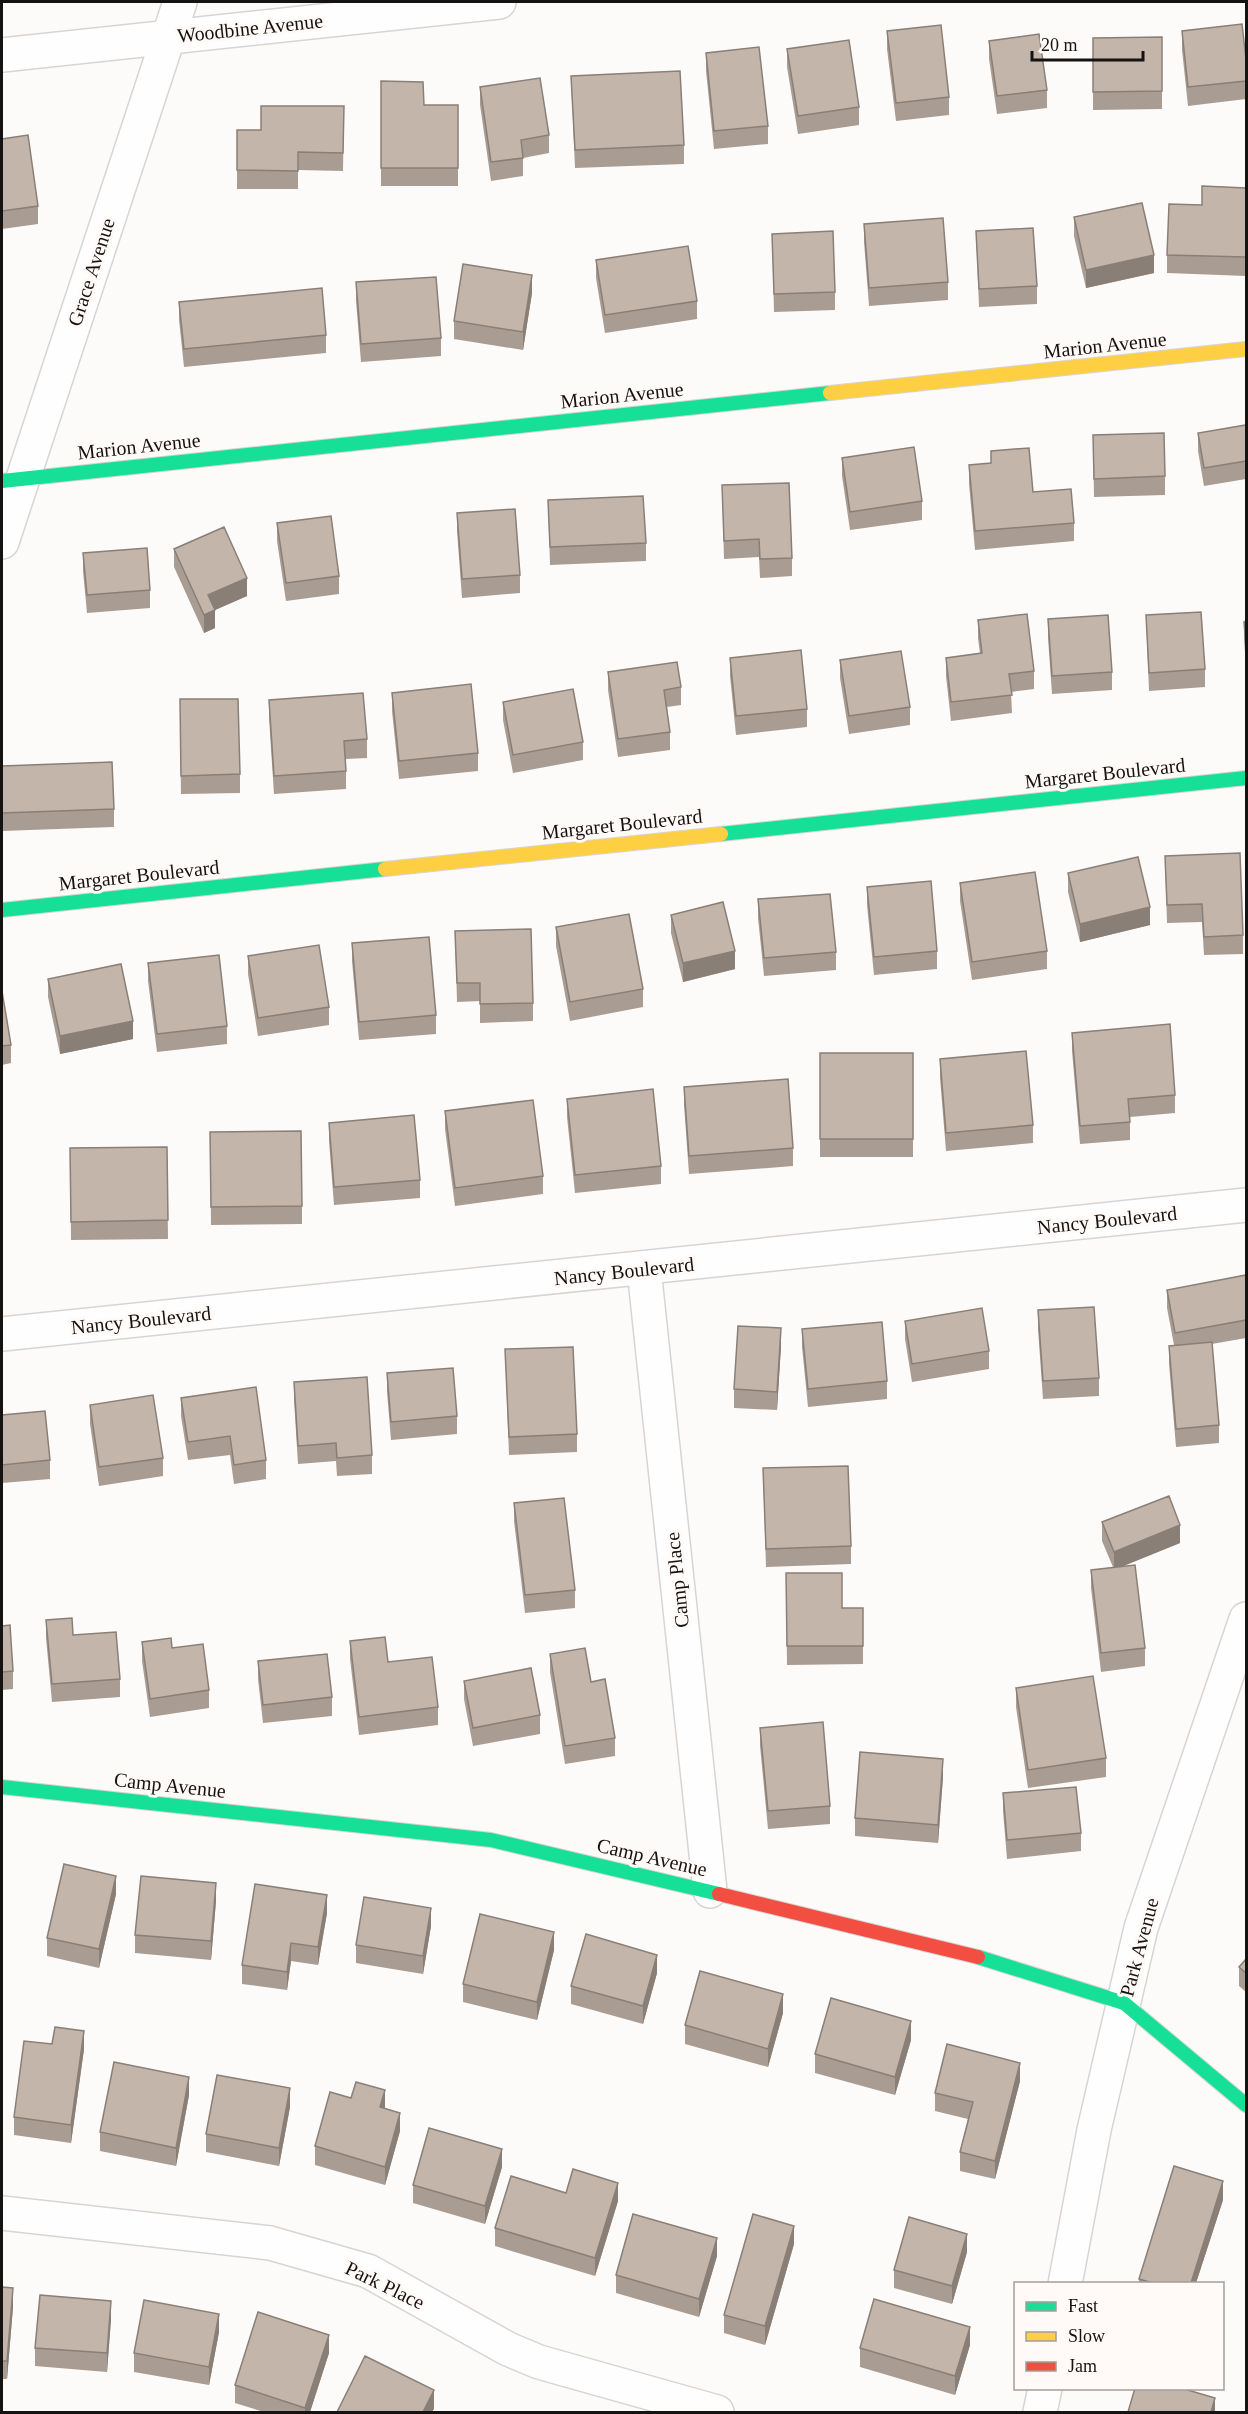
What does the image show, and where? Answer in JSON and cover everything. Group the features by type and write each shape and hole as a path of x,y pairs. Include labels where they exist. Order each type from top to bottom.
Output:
{"street":[{"name":"Grace Avenue","path":"2,542 12,479 180,2"},
{"name":"Woodbine Avenue","path":"2,55 499,2"},
{"name":"Marion Avenue","path":"12,479 1246,349"},
{"name":"Margaret Boulevard","path":"2,909 1246,778"},
{"name":"Nancy Boulevard","path":"2,1334 1246,1205"},
{"name":"Camp Place","path":"644,1269 710,1891"},
{"name":"Park Avenue","path":"1065,2282 1094,2130 1141,1928 1245,1625"},
{"name":"Camp Avenue","path":"2,1787 491,1840 967,1953 1124,2003 1246,2105"},
{"name":"Park Place","path":"2,2213 270,2243 309,2253 368,2271 508,2349 539,2362 717,2412"},
{"path":"1040,2412 1045,2390"}],"building":[{"path":"1242,24 1246,81 1188,87 1182,31"},
{"path":"941,25 949,97 896,103 887,31"},
{"path":"1039,34 1047,90 997,96 989,41"},
{"path":"1162,37 1162,91 1093,92 1093,38"},
{"path":"849,40 859,107 798,116 787,49"},
{"path":"759,47 768,126 714,131 706,53"},
{"path":"680,71 684,145 575,150 571,76"},
{"path":"540,78 549,135 521,140 523,158 491,162 480,87"},
{"path":"381,81 423,82 424,105 458,105 458,168 381,168"},
{"path":"261,106 344,106 343,153 298,152 298,171 237,170 237,130 261,130"},
{"path":"28,135 38,206 2,211 2,139"},
{"path":"1202,186 1246,188 1246,257 1167,255 1169,204 1202,205"},
{"path":"1142,203 1154,255 1086,270 1074,217"},
{"path":"943,218 948,282 869,288 864,224"},
{"path":"1033,228 1037,286 979,289 976,231"},
{"path":"833,231 835,292 774,294 772,234"},
{"path":"688,246 697,301 605,315 596,260"},
{"path":"463,264 532,275 523,332 454,321"},
{"path":"436,277 441,338 361,344 356,282"},
{"path":"322,288 326,335 184,349 179,302"},
{"path":"1246,425 1246,461 1204,468 1198,433"},
{"path":"1164,433 1165,476 1094,479 1093,435"},
{"path":"914,447 922,501 850,512 842,458"},
{"path":"1029,448 1033,492 1071,489 1074,523 975,531 969,465 991,463 991,451"},
{"path":"789,483 792,558 760,559 759,539 724,541 722,485"},
{"path":"643,496 646,543 550,547 548,500"},
{"path":"515,509 520,575 462,579 457,513"},
{"path":"331,516 339,576 286,583 277,523"},
{"path":"224,527 247,578 208,595 215,610 204,615 174,549"},
{"path":"147,548 150,590 87,595 83,553"},
{"path":"1201,612 1205,669 1149,673 1146,615"},
{"path":"1027,614 1034,671 1009,674 1012,695 951,702 946,658 982,653 978,620"},
{"path":"1108,615 1112,672 1052,676 1048,619"},
{"path":"1246,621 1246,647 1244,622"},
{"path":"801,650 807,709 736,716 730,658"},
{"path":"901,651 910,707 849,716 840,660"},
{"path":"677,662 681,687 664,690 670,732 618,739 608,672"},
{"path":"471,684 478,753 399,761 392,693"},
{"path":"573,689 583,742 513,755 503,702"},
{"path":"363,693 367,739 344,741 346,771 274,776 269,700"},
{"path":"180,699 238,699 240,774 181,776"},
{"path":"112,762 114,809 2,813 2,766"},
{"path":"1240,853 1243,935 1204,937 1202,904 1167,905 1165,856"},
{"path":"1138,857 1150,907 1080,924 1068,873"},
{"path":"1035,872 1047,951 972,962 960,883"},
{"path":"931,881 937,951 874,957 867,887"},
{"path":"830,894 836,952 764,958 758,899"},
{"path":"723,902 735,951 683,963 671,915"},
{"path":"629,914 643,989 570,1002 556,927"},
{"path":"531,929 533,1003 480,1004 480,983 457,983 455,931"},
{"path":"429,937 436,1015 359,1022 352,943"},
{"path":"319,945 329,1007 258,1018 248,956"},
{"path":"219,955 227,1026 157,1034 148,963"},
{"path":"121,964 133,1021 60,1036 48,979"},
{"path":"2,991 11,1045 2,1046"},
{"path":"1170,1024 1175,1095 1128,1099 1130,1122 1080,1126 1072,1033"},
{"path":"1026,1051 1033,1125 946,1133 940,1059"},
{"path":"820,1053 913,1053 913,1139 820,1139"},
{"path":"788,1079 793,1148 689,1156 684,1087"},
{"path":"653,1089 661,1166 575,1175 567,1099"},
{"path":"533,1100 543,1176 455,1188 445,1111"},
{"path":"414,1115 420,1180 334,1187 329,1123"},
{"path":"301,1131 302,1206 211,1207 210,1132"},
{"path":"167,1147 168,1220 71,1222 70,1148"},
{"path":"1246,1275 1246,1320 1175,1333 1167,1290"},
{"path":"1094,1307 1099,1378 1043,1381 1038,1310"},
{"path":"982,1308 989,1351 912,1364 905,1321"},
{"path":"882,1322 887,1381 808,1389 802,1329"},
{"path":"738,1326 781,1328 777,1392 734,1389"},
{"path":"1212,1342 1219,1425 1176,1429 1169,1346"},
{"path":"573,1347 577,1434 509,1437 505,1349"},
{"path":"453,1368 457,1416 391,1422 387,1373"},
{"path":"367,1377 372,1455 337,1458 336,1443 298,1446 294,1382"},
{"path":"256,1387 266,1460 234,1465 230,1436 188,1442 181,1398"},
{"path":"153,1395 163,1458 99,1467 90,1405"},
{"path":"45,1411 50,1460 2,1465 2,1415"},
{"path":"848,1466 851,1546 766,1549 763,1468"},
{"path":"1169,1496 1180,1525 1114,1552 1102,1522"},
{"path":"564,1498 575,1590 525,1595 514,1503"},
{"path":"1135,1565 1145,1648 1101,1653 1091,1570"},
{"path":"786,1573 842,1573 842,1608 863,1608 863,1646 787,1646"},
{"path":"72,1618 73,1635 116,1632 120,1679 52,1684 46,1620"},
{"path":"10,1625 13,1671 2,1672 2,1626"},
{"path":"385,1637 388,1662 432,1657 438,1707 359,1717 350,1641"},
{"path":"171,1638 172,1648 203,1644 209,1690 150,1699 142,1642"},
{"path":"585,1648 591,1682 605,1679 615,1738 565,1746 550,1654"},
{"path":"327,1654 332,1697 263,1705 258,1661"},
{"path":"531,1668 540,1715 473,1728 464,1681"},
{"path":"1093,1676 1106,1758 1028,1770 1016,1688"},
{"path":"823,1722 830,1806 768,1811 760,1728"},
{"path":"860,1752 943,1759 938,1825 855,1818"},
{"path":"1076,1787 1081,1833 1007,1840 1003,1793"},
{"path":"64,1864 116,1876 99,1949 47,1938"},
{"path":"141,1876 216,1883 211,1941 135,1935"},
{"path":"255,1884 327,1895 318,1947 291,1943 287,1972 242,1965"},
{"path":"364,1897 431,1908 423,1956 356,1945"},
{"path":"480,1914 554,1932 537,2002 463,1984"},
{"path":"586,1934 657,1955 643,2006 571,1986"},
{"path":"1246,1959 1246,1973 1239,1967"},
{"path":"700,1971 783,1994 768,2049 685,2025"},
{"path":"831,1998 911,2021 895,2077 815,2054"},
{"path":"55,2027 84,2031 71,2125 14,2117 24,2041 52,2044"},
{"path":"947,2044 1020,2063 995,2161 960,2152 973,2102 935,2093"},
{"path":"114,2062 189,2077 176,2148 100,2132"},
{"path":"217,2075 290,2088 279,2148 206,2134"},
{"path":"356,2082 385,2090 380,2107 400,2113 385,2167 315,2146 330,2092 351,2098"},
{"path":"429,2128 502,2149 485,2206 413,2185"},
{"path":"1174,2166 1223,2181 1191,2282 1150,2282 1139,2279"},
{"path":"573,2169 618,2183 595,2258 495,2228 511,2176 566,2193"},
{"path":"633,2214 717,2238 699,2299 616,2275"},
{"path":"753,2214 794,2226 765,2326 724,2315"},
{"path":"909,2217 967,2234 952,2286 894,2270"},
{"path":"2,2287 13,2288 7,2361 2,2361"},
{"path":"40,2295 111,2301 107,2353 35,2348"},
{"path":"874,2299 970,2327 955,2376 860,2348"},
{"path":"144,2300 219,2314 209,2367 134,2353"},
{"path":"258,2312 329,2335 305,2408 235,2385"},
{"path":"365,2356 434,2390 423,2412 337,2412"},
{"path":"1134,2390 1188,2390 1215,2398 1211,2412 1128,2412"}],"traffic: fast":[{"path":"2,481 830,393"},
{"path":"721,834 1246,778"},
{"path":"2,910 385,869"},
{"path":"2,1787 491,1840 719,1894"},
{"path":"978,1957 1124,2003 1246,2105"}],"traffic: slow":[{"path":"830,393 1246,349"},
{"path":"385,869 721,834"}],"traffic: jam":[{"path":"719,1894 978,1957"}]}
